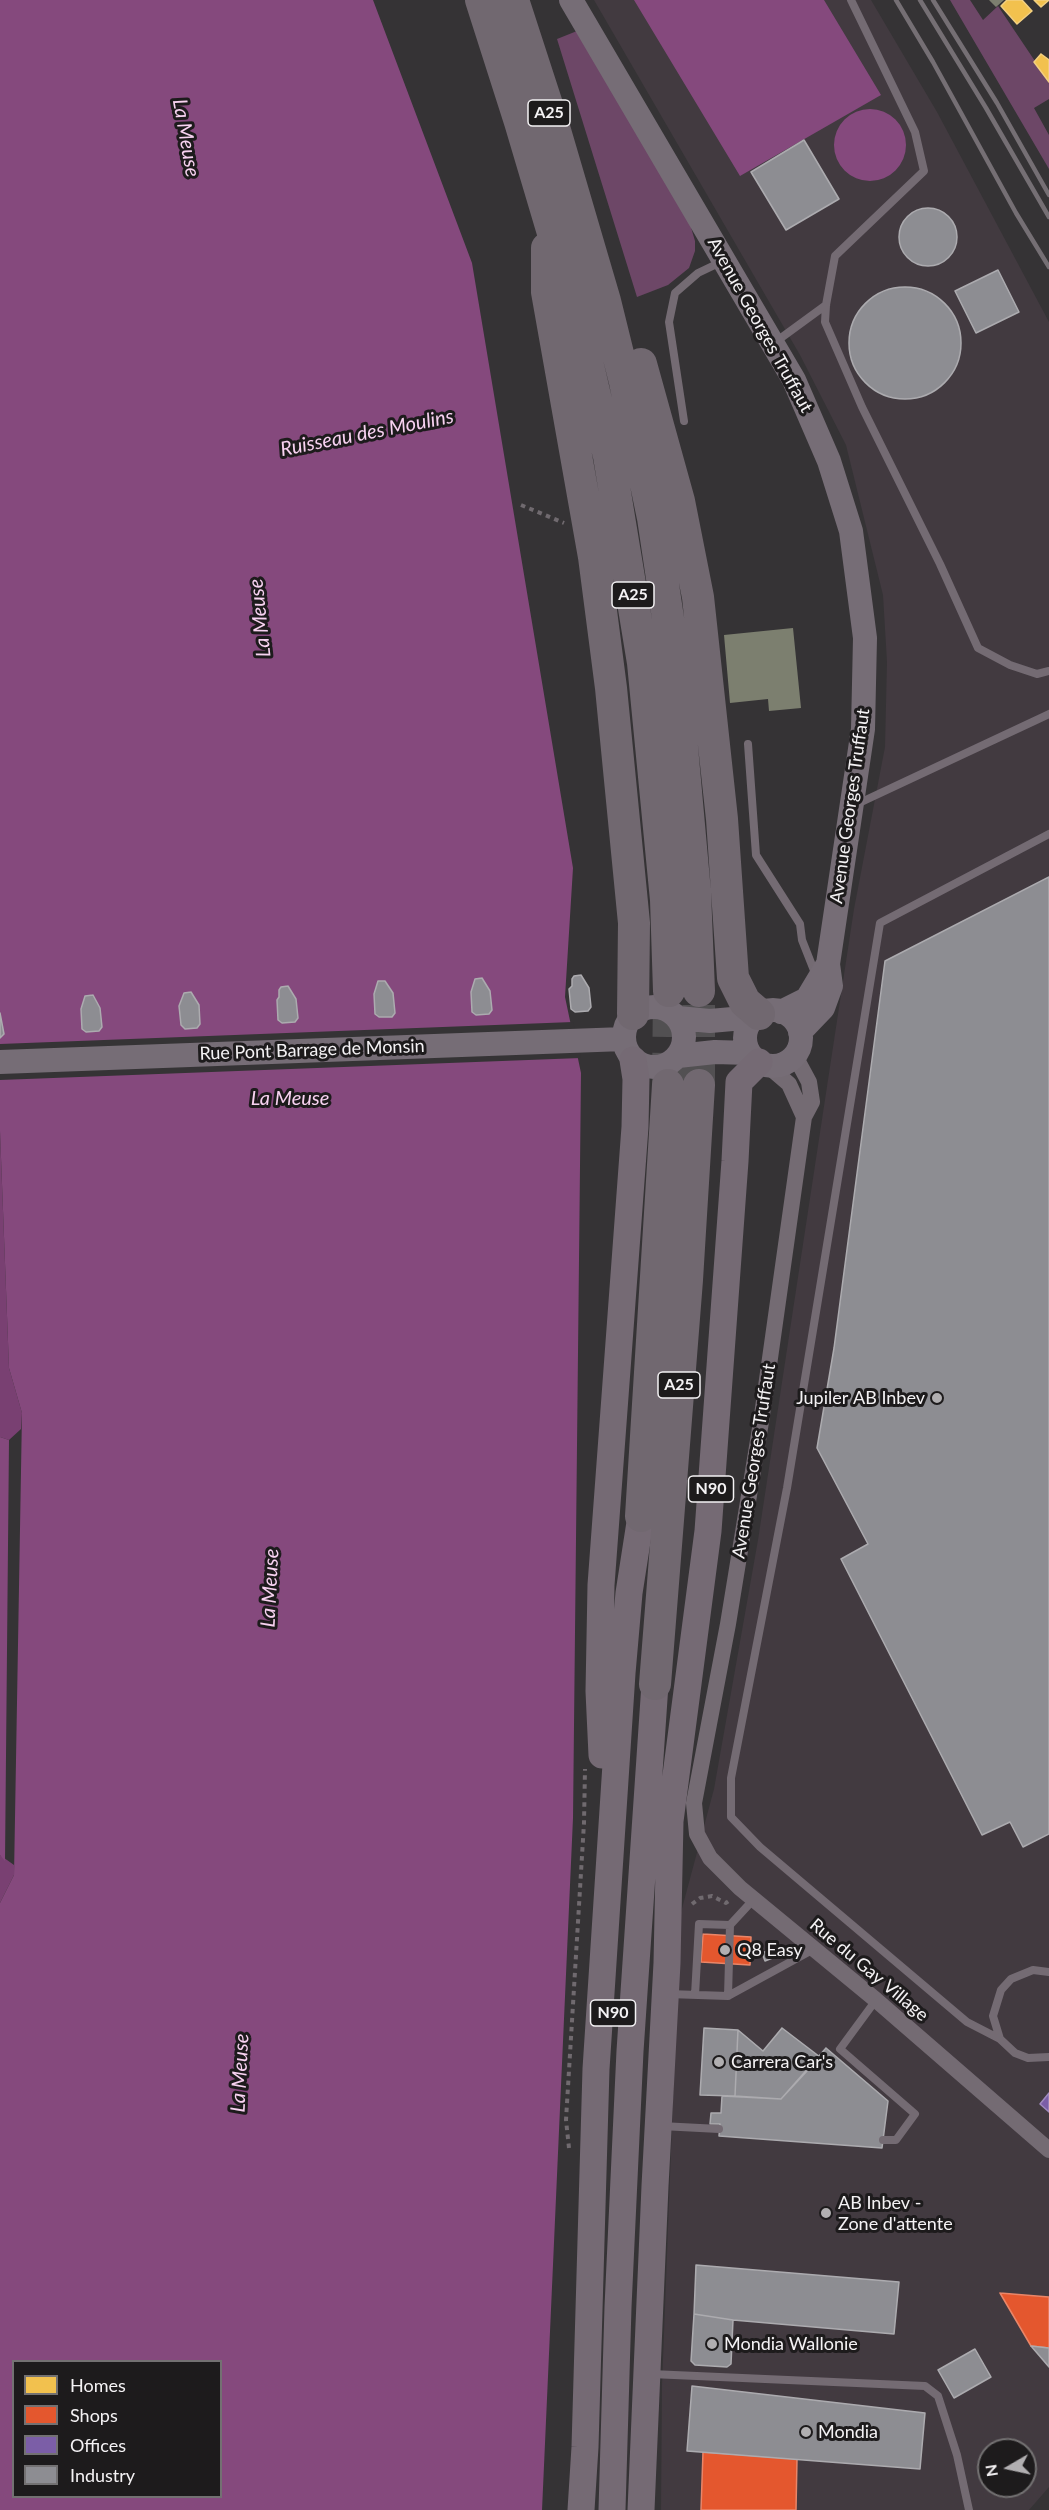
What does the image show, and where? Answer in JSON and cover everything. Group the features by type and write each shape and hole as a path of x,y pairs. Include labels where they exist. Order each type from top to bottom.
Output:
{"highway":[{"name":"A25","path":"481,0 547,208 594,387 609,456 633,592 666,900 682,1000"},
{"name":"A25","path":"513,0 605,301 640,449 674,658 695,892 682,1000"},
{"name":"A25","path":"547,208 547,292 594,556 611,688 634,923 630,1038"},
{"path":"584,228 596,237 609,256 656,418 689,547 699,608 722,819 731,962 741,996 765,1014"},
{"name":"A25","path":"641,1516 683,1085 687,1280 655,1684"}],"main road":[{"name":"N90","path":"605,1936 598,1881 603,1773 599,1691 601,1585 635,1127 636,1079 630,1038"},
{"name":"N90","path":"641,2510 657,2125 669,1923 670,1821 708,1531 735,1161 738,1082 759,1060"},
{"name":"N90","path":"581,2510 596,2092 605,1936 629,1593 641,1516"},
{"name":"N90","path":"597,2510 606,2146 633,1708 641,1516"},
{"name":"N90","path":"612,2510 618,2307 630,2051 655,1684"},
{"path":"623,2230 631,2422 630,2510"}],"street":[{"name":"Avenue Georges Truffaut","path":"571,0 773,343 813,420 830,461 851,531 865,638 863,729 823,972 807,999 765,1014"},
{"name":"Avenue Georges Truffaut","path":"694,1803 728,1624 759,1433 804,1117 812,1102 798,1044 828,998 831,986 823,972"},
{"path":"682,1000 710,1021 765,1014 794,1020 798,1044 785,1063 709,1052 678,1056 660,1067 650,1067 630,1038 646,1008 664,1009 682,1000"},
{"path":"678,1056 684,1036 682,1000"},
{"path":"765,1014 747,1029 745,1038 759,1060 789,1084 804,1117"},
{"name":"Rue Pont Barrage de Monsin","path":"0,1062 630,1038"},
{"name":"Rue du Gay Village","path":"694,1803 693,1818 702,1846 710,1858 754,1899 876,2000 1049,2150"}],"lane":[{"path":"851,0 915,132 924,171 836,256 826,305 825,322 862,407 940,564 978,648 1010,665 1037,674 1049,671"},
{"path":"684,421 669,322 675,293 698,273 724,260"},
{"path":"773,343 826,305"},
{"path":"852,806 1049,714"},
{"path":"748,744 756,855 800,924 802,940 823,972"},
{"path":"1049,834 880,923 788,1488 731,1778 731,1817 760,1847 968,2022 1000,2039 1015,2053 1028,2058 1049,2057"},
{"path":"728,1996 730,1925 754,1899"},
{"path":"695,1995 699,1924 730,1925"},
{"path":"665,1994 728,1996 814,1949"},
{"path":"1000,2039 993,2016 1000,1990 1011,1979 1034,1970 1049,1972"},
{"path":"876,2000 840,2049 915,2114 896,2140 884,2140"},
{"path":"657,2125 719,2129"},
{"path":"648,2374 925,2386 938,2396 957,2455 969,2510"}],"shaded area":[{"path":"594,0 871,0 937,112 1049,322 1049,2487 1029,2510 661,2510 662,2385 680,1916 714,1789 758,1540 854,909 885,747 887,662 883,595 846,445 800,355"},
{"path":"950,0 970,0 983,20 998,6 1049,82 1049,99 1034,108 1049,135 1049,169"},
{"path":"577,31 690,224 695,241 695,251 689,268 668,285 637,297 557,39"},
{"path":"0,1132 9,1368 22,1413 21,1429 9,1440 0,1437"},
{"path":"0,1855 14,1865 14,1875 0,1903"}],"water":[{"name":"La Meuse","path":"0,0 373,0 472,263 573,868 565,997 581,1073 573,1818 542,2510 0,2510 0,1903 14,1875 22,1413 9,1368 0,1131"},
{"path":"634,0 824,0 881,95 740,176"},
{"path":"870,109 890,115 900,125 906,145 900,165 890,175 870,181 850,175 840,165 834,145 840,125 850,115"},
{"path":"0,1437 9,1440 5,1861 0,1855"}],"pier":[{"path":"573,1022 581,1058 0,1080 0,1044"}],"building: Homes":[{"path":"1007,0 1022,0 1032,11 1017,24 1001,6"},
{"path":"1034,0 1049,0 1041,7"},
{"path":"1041,54 1049,60 1049,82 1034,62"}],"building: Shops":[{"path":"703,1934 751,1937 750,1965 701,1962"},
{"path":"1000,2293 1049,2297 1049,2348 1031,2346"},
{"path":"703,2452 797,2459 796,2510 701,2510"}],"building: Offices":[{"path":"1049,2093 1049,2112 1040,2104"}],"building: Industry":[{"path":"804,140 839,199 786,230 751,172"},
{"path":"922,208 934,208 949,216 957,231 957,243 949,258 934,266 922,266 907,258 899,243 899,231 907,216"},
{"path":"998,270 1019,312 976,333 955,291"},
{"path":"905,287 926,291 944,304 957,322 961,343 957,364 944,382 926,395 905,399 884,395 866,382 853,364 849,343 853,322 866,304 884,291"},
{"name":"Jupiler AB Inbev","path":"1049,877 1049,1834 1023,1847 1010,1822 982,1835 841,1559 868,1544 817,1448 834,1348 885,961"},
{"path":"581,975 589,988 591,1007 588,1011 575,1012 571,1009 569,989 574,976"},
{"path":"482,978 490,991 492,1010 489,1014 476,1015 472,1012 471,992 475,979"},
{"path":"378,981 385,981 393,993 395,1013 392,1017 379,1017 375,1014 374,994"},
{"path":"288,986 296,999 298,1018 295,1022 282,1023 278,1020 277,1000 281,987"},
{"path":"191,992 199,1005 200,1024 197,1028 185,1029 181,1025 179,1006 184,993"},
{"path":"93,995 100,1008 102,1027 99,1031 86,1032 82,1029 81,1009 85,996"},
{"path":"0,1013 4,1034 0,1038"},
{"path":"772,1949 775,1957 765,1961 762,1953"},
{"name":"Carrera Car's","path":"704,2028 738,2030 735,2096 700,2095"},
{"path":"782,2028 820,2057 781,2099 735,2096 738,2030 763,2051"},
{"path":"826,2048 888,2101 882,2148 719,2136 720,2124 710,2124 711,2113 721,2113 722,2096 781,2099"},
{"path":"696,2265 899,2282 894,2334 733,2320 694,2314"},
{"name":"Mondia Wallonie","path":"694,2314 733,2320 731,2364 727,2367 695,2365 691,2361"},
{"path":"1031,2346 1049,2348 1049,2367"},
{"path":"975,2349 991,2377 954,2398 938,2370"},
{"name":"Mondia","path":"692,2386 925,2413 920,2469 687,2451"}],"building: Other":[{"path":"989,0 1004,0 996,7"},
{"path":"793,628 801,708 769,711 768,699 730,703 724,635"}],"tunnel":[{"path":"668,1085 669,991"},
{"path":"699,991 699,1085"}],"railway":[{"path":"896,0 1049,267"},
{"path":"920,0 1049,217"},
{"path":"933,0 997,103 1049,195"}],"place":[{"name":"Jupiler AB Inbev","path":"937,1398"},
{"name":"Q8 Easy","path":"725,1950"},
{"name":"Carrera Car's","path":"719,2062"},
{"name":"AB Inbev - Zone d'attente","path":"826,2213"},
{"name":"Mondia Wallonie","path":"712,2344"},
{"name":"Mondia","path":"806,2432"}],"water label":[{"name":"Ruisseau des Moulins","path":"367,433"}]}
